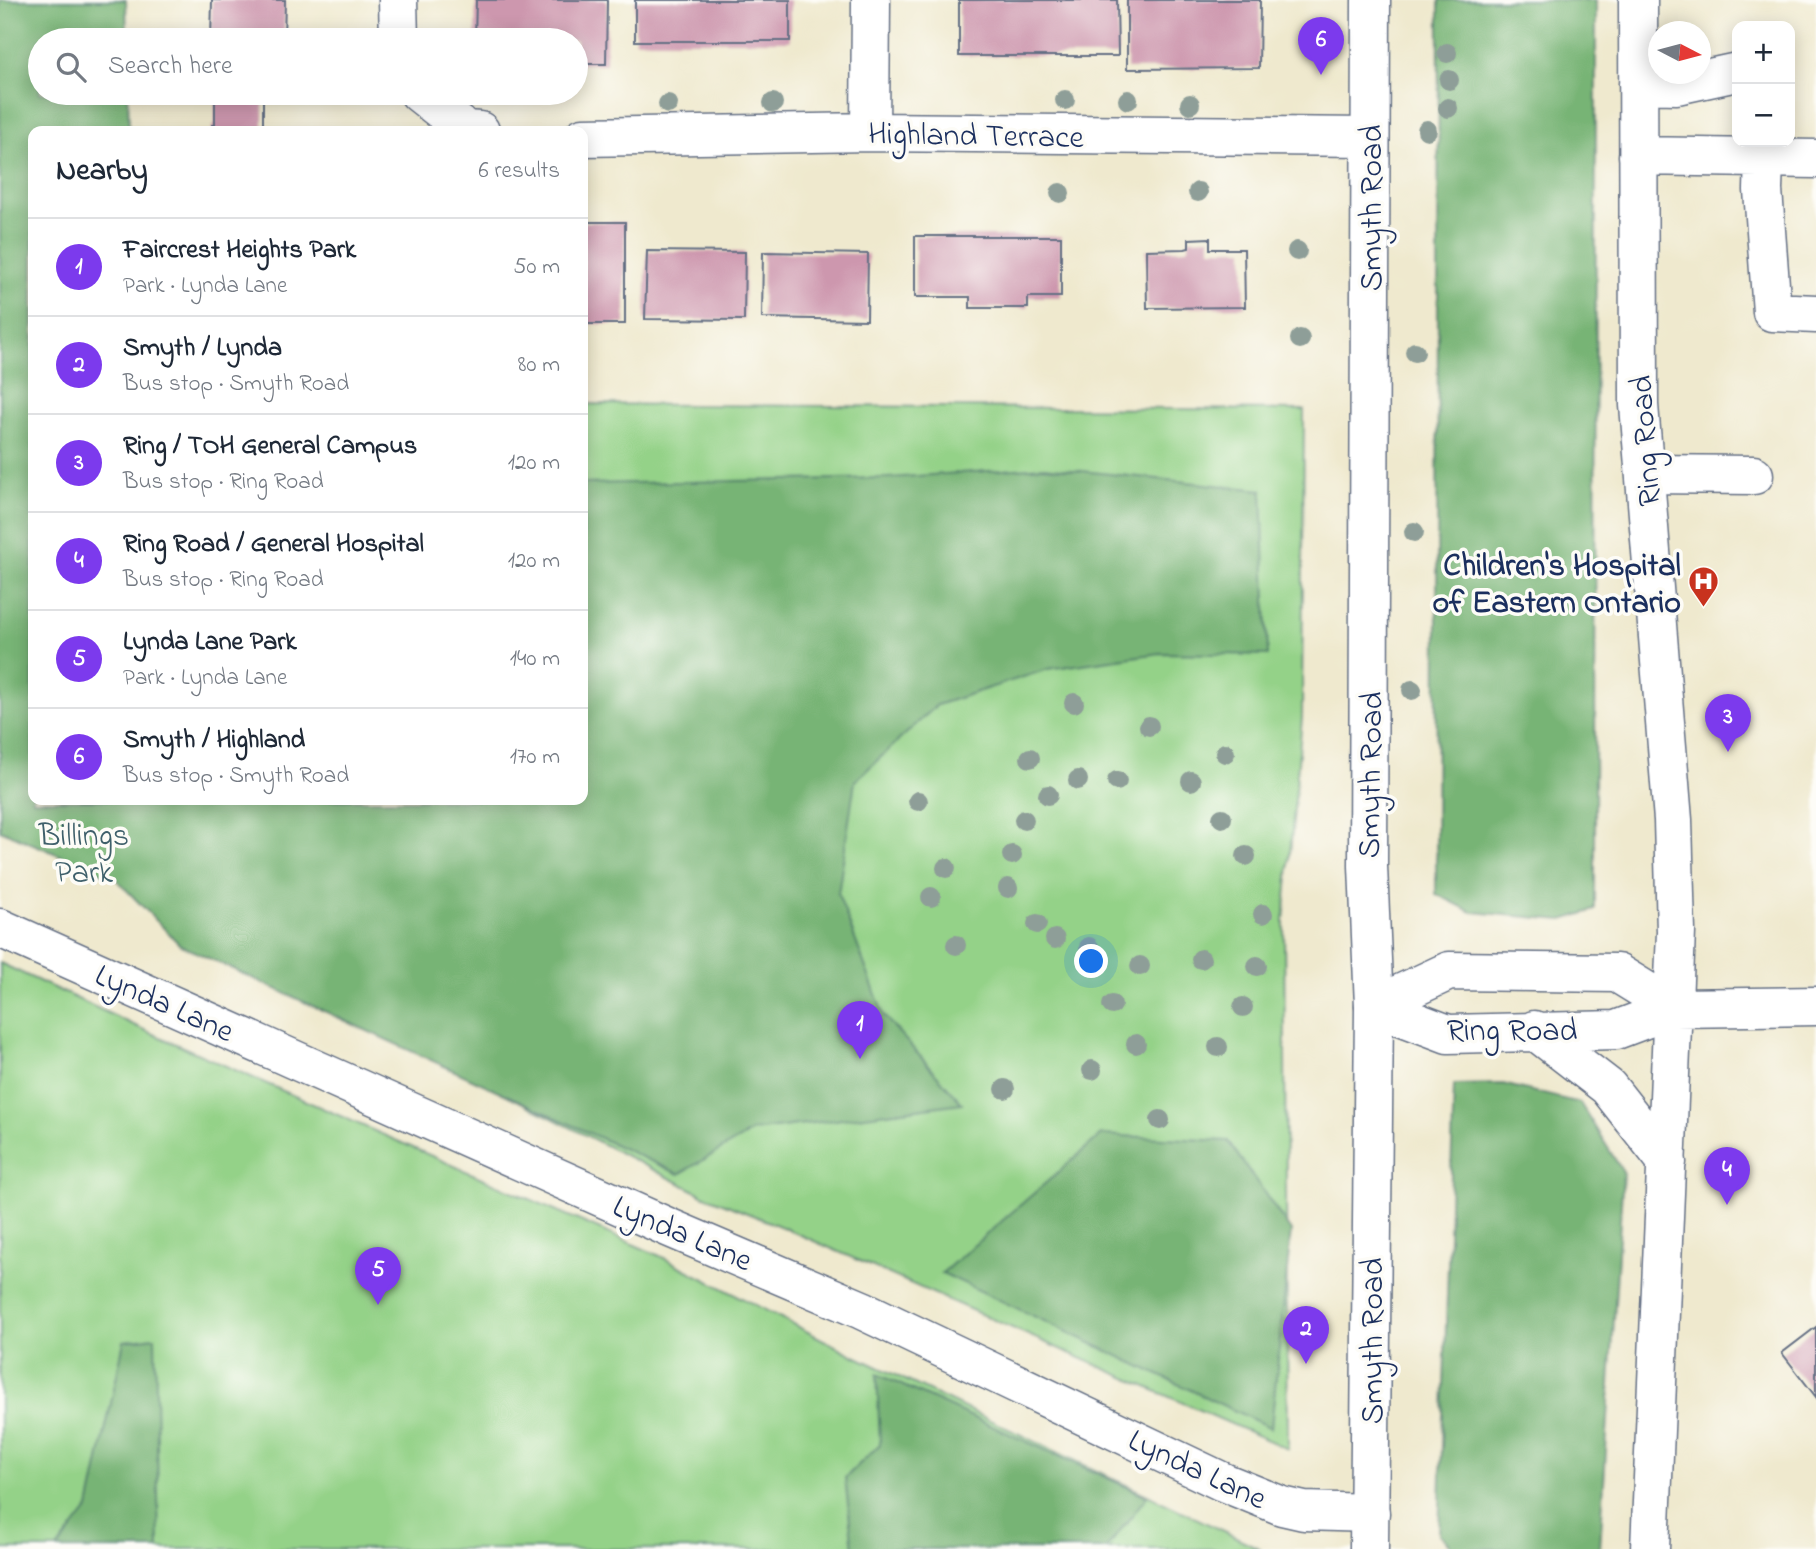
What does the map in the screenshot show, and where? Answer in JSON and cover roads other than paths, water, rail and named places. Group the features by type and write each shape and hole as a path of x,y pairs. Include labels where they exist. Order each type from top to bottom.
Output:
{"street":[{"path":"398,0 399,28"},
{"path":"870,132 871,0"},
{"name":"Smyth Road","path":"1369,1531 1374,1006 1368,866 1371,0"},
{"name":"Ring Road","path":"1638,0 1639,405 1673,820 1676,932 1650,1549"},
{"path":"1638,84 1677,85 1732,73"},
{"path":"434,105 461,126"},
{"name":"Highland Terrace","path":"588,136 870,132 1370,137"},
{"path":"1638,156 1816,159"},
{"path":"1764,158 1763,190 1772,312 1816,314"},
{"path":"1646,474 1754,475"},
{"name":"Lynda Lane","path":"0,928 670,1228 862,1310 1223,1482 1282,1506 1369,1531"},
{"name":"Ring Road","path":"1374,1006 1449,971 1617,973 1674,1007"},
{"name":"Ring Road","path":"1374,1006 1448,1034 1616,1030 1674,1007"},
{"path":"1674,1007 1816,1006"},
{"path":"1534,1030 1608,1087 1667,1162"}],"place":[{"name":"Smyth / Highland","path":"1321,75"},
{"name":"Children's Hospital of Eastern Ontario","path":"1704,609"},
{"name":"Ring / TOH General Campus","path":"1728,752"},
{"name":"Faircrest Heights Park","path":"860,1059"},
{"name":"Ring Road / General Hospital","path":"1727,1205"},
{"name":"Lynda Lane Park","path":"378,1305"},
{"name":"Smyth / Lynda","path":"1306,1364"}],"park label":[{"name":"Billings Park","path":"84,852"}]}
